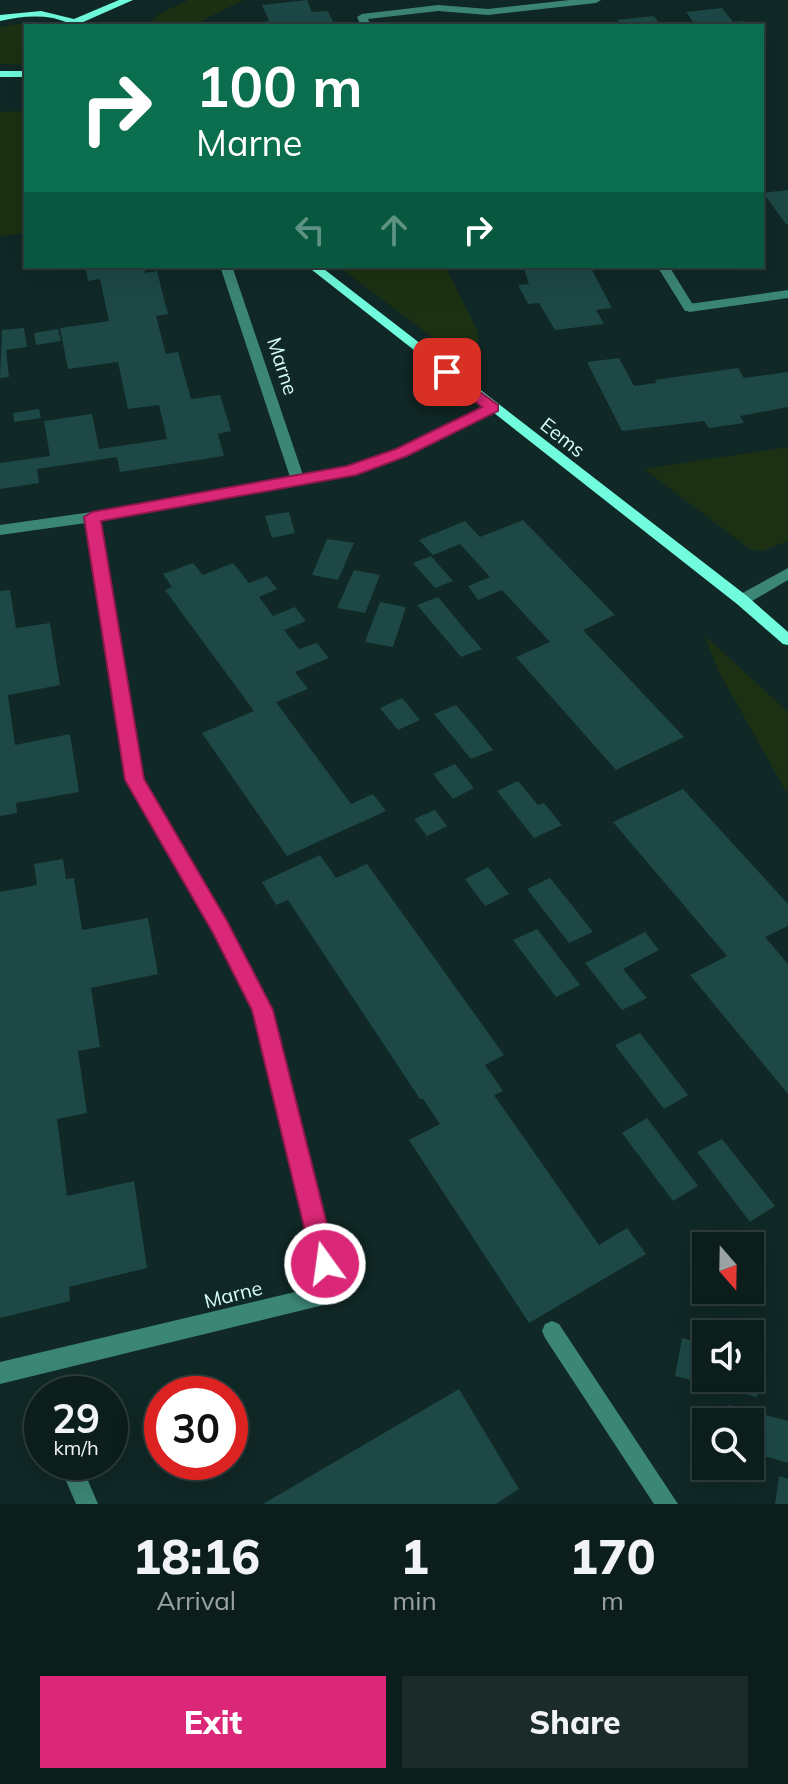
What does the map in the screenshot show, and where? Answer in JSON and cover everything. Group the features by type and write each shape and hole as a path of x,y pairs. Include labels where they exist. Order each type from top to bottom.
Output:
{"street":[{"path":"0,18 34,13 77,24 128,0"},
{"path":"365,24 362,17 436,4 488,12 596,0"},
{"path":"479,24 488,12"},
{"path":"0,74 24,74"},
{"name":"Marne","path":"227,268 298,480"},
{"name":"Eems","path":"316,268 742,600 788,640"},
{"path":"664,268 689,308 788,294"},
{"path":"0,530 92,517 350,471 389,457 493,408"},
{"name":"Marne","path":"0,1373 332,1293 262,1010 220,927 135,780 92,517"},
{"path":"742,600 788,573"},
{"path":"552,1331 667,1504"},
{"path":"77,1480 87,1504"}],"green space":[{"path":"189,0 244,0 195,24 149,24 159,14"},
{"path":"32,22 45,24 24,24 24,65 0,64 0,27"},
{"path":"24,111 24,233 0,236 0,112"},
{"path":"341,268 446,268 478,332 478,344 445,347"},
{"path":"788,447 788,541 762,551 750,549 644,469"},
{"path":"704,635 788,712 788,795 719,672"}],"building":[{"path":"307,0 312,12 328,11 334,24 252,24 269,21 262,5"},
{"path":"722,8 733,22 744,21 746,24 695,24 686,12"},
{"path":"654,16 660,24 620,24 617,20"},
{"path":"788,190 788,224 764,198 764,193"},
{"path":"85,268 144,268 145,273 157,271 168,314 156,316 166,354 178,352 191,399 220,395 231,431 218,434 224,456 120,472 117,457 37,469 39,483 0,489 0,463 50,456 44,421 92,414 99,449 167,439 159,405 128,409 118,362 68,369 60,328 109,321 100,279 88,281"},
{"path":"524,268 591,268 612,308 596,310 604,324 555,330 539,303 528,304 518,285 529,284"},
{"path":"24,328 27,347 6,350 9,377 0,378 2,330"},
{"path":"58,329 61,341 36,345 34,333"},
{"path":"619,358 634,386 738,368 744,378 788,372 788,407 740,416 744,423 709,428 704,421 622,431 587,362"},
{"path":"39,409 41,418 14,422 13,413"},
{"path":"289,512 295,533 272,538 265,516"},
{"path":"523,520 615,615 583,630 684,737 616,770 516,657 550,642 502,590 478,600 468,586 490,577 460,544 433,555 419,540 465,521 480,537"},
{"path":"327,539 354,543 338,580 312,575"},
{"path":"431,556 453,581 435,588 413,563"},
{"path":"193,563 203,575 233,563 249,583 267,576 277,589 259,597 273,616 295,607 306,621 284,630 299,649 317,643 329,658 295,672 308,689 276,702 351,804 373,794 386,811 287,856 202,733 254,711 165,590 172,587 163,574"},
{"path":"354,570 380,575 365,613 337,608"},
{"path":"10,590 16,628 50,623 60,685 8,695 15,745 70,734 79,792 16,803 17,813 0,816 0,591"},
{"path":"438,597 482,649 461,657 417,605"},
{"path":"380,602 406,607 393,647 365,642"},
{"path":"402,698 420,720 398,730 380,708"},
{"path":"456,705 493,750 471,759 434,714"},
{"path":"455,764 474,788 453,799 433,774"},
{"path":"518,781 538,805 544,803 562,825 534,838 497,791"},
{"path":"683,789 788,904 788,926 765,937 788,964 788,1094 690,975 727,956 613,822"},
{"path":"435,810 447,826 427,836 414,819"},
{"path":"320,855 336,878 367,864 504,1055 485,1065 503,1091 494,1095 599,1245 627,1228 646,1254 529,1323 409,1140 440,1124 420,1099 288,900 276,905 262,882"},
{"path":"63,859 66,879 74,878 82,930 148,918 158,974 91,988 100,1047 78,1051 87,1113 57,1119 67,1196 134,1181 147,1268 69,1287 70,1301 0,1318 0,892 37,885 34,864"},
{"path":"488,867 509,894 485,906 465,879"},
{"path":"550,878 593,932 569,943 527,889"},
{"path":"537,929 580,985 556,997 513,940"},
{"path":"645,932 659,950 623,969 647,998 622,1010 585,963"},
{"path":"640,1033 688,1095 664,1109 615,1045"},
{"path":"647,1118 698,1186 673,1201 622,1133"},
{"path":"722,1139 775,1206 750,1222 697,1152"},
{"path":"682,1338 692,1340 692,1380 675,1376"},
{"path":"459,1389 519,1489 496,1504 263,1504"},
{"path":"737,1392 758,1392 757,1397"},
{"path":"764,1415 788,1421 788,1463 764,1456"},
{"path":"779,1476 788,1479 788,1504 775,1504"}],"route":[{"path":"325,1264 262,1010 220,927 135,780 92,517 350,471 401,452 493,408 447,372"}]}
